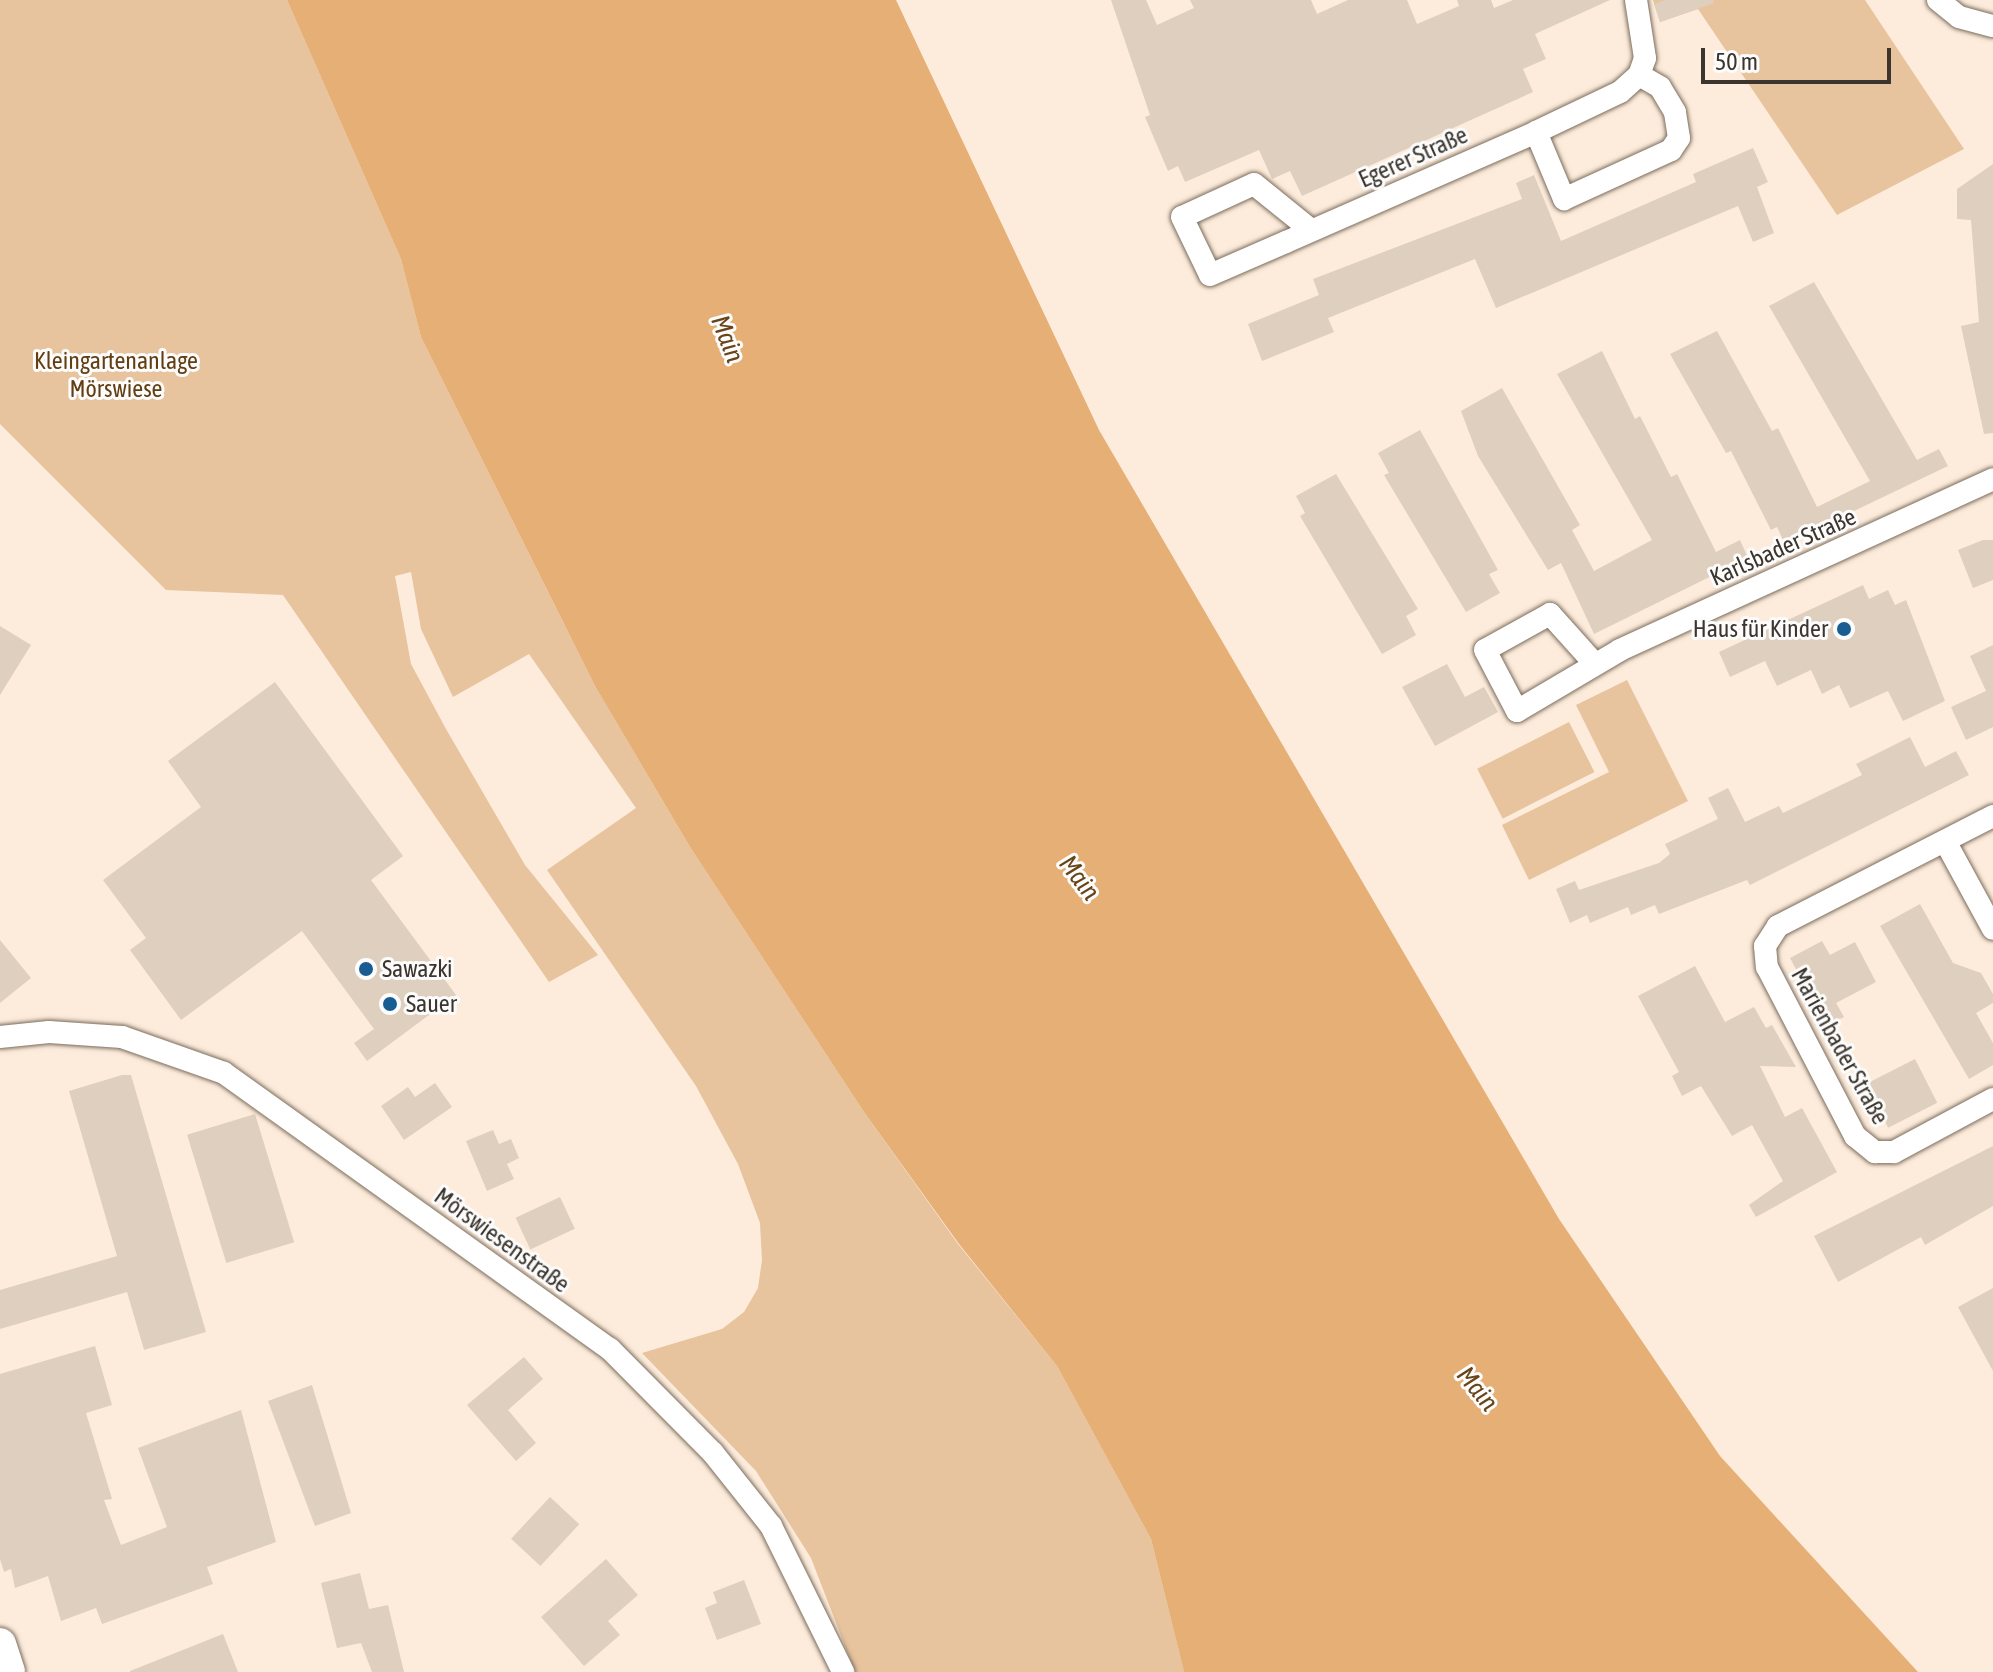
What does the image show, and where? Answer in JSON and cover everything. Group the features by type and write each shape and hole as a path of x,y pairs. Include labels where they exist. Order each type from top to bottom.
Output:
{"street":[{"path":"1536,132 1564,199 1671,150 1679,138 1675,112 1660,87 1639,75 1645,58 1636,0"},
{"path":"1938,0 1959,17 1993,26"},
{"name":"Egerer Straße","path":"1311,230 1254,184 1182,217 1210,275 1536,132 1620,92 1639,75"},
{"name":"Karlsbader Straße","path":"1594,663 1550,614 1485,650 1517,711 1594,663 1993,479"},
{"name":"Marienbader Straße","path":"1993,816 1778,926 1765,946 1767,967 1855,1136 1875,1152 1894,1152 1993,1099"},
{"path":"1945,841 1993,929"},
{"name":"Mörswiesenstraße","path":"0,1037 49,1032 122,1037 224,1073 610,1349 713,1453 771,1526 843,1672"},
{"path":"0,1644 9,1672"}],"green space":[{"name":"Kleingartenanlage Mörswiese","path":"0,0 287,0 401,259 421,337 595,686 690,847 864,1112 958,1244 1057,1366 1151,1539 1184,1672 855,1672 811,1558 756,1471 642,1353 722,1329 744,1312 758,1288 762,1260 760,1223 738,1164 696,1086 547,870 636,808 529,654 453,697 421,629 411,572 395,576 411,664 525,865 598,955 549,982 283,595 166,590 0,424"},
{"path":"1653,0 1865,0 1964,149 1837,215 1698,9 1660,22"},
{"path":"1627,680 1688,801 1529,880 1502,825 1609,772 1576,705"},
{"path":"1569,722 1594,772 1503,819 1477,769"}],"water":[{"name":"Main","path":"287,0 896,0 1099,430 1559,1219 1720,1456 1918,1672 1184,1672 1151,1539 1057,1366 959,1244 864,1112 690,847 595,686 421,337 401,259"}],"building":[{"path":"1111,0 1146,0 1157,25 1194,8 1190,0 1311,0 1317,14 1348,0 1407,0 1417,24 1459,6 1457,0 1491,0 1494,8 1513,0 1610,0 1535,34 1546,59 1523,69 1533,92 1302,196 1290,171 1272,179 1259,150 1185,182 1178,166 1168,171 1145,117 1150,115"},
{"path":"1665,0 1713,0 1714,3 1660,22 1654,4"},
{"path":"1753,148 1768,182 1757,187 1774,233 1753,242 1738,206 1496,308 1475,259 1328,318 1334,332 1262,361 1248,324 1319,295 1313,279 1522,199 1516,183 1534,175 1561,241 1696,182 1693,174"},
{"path":"1993,164 1993,433 1984,434 1961,326 1979,322 1971,220 1957,219 1957,189"},
{"path":"1814,282 1917,460 1939,449 1948,466 1785,544 1777,527 1771,530 1731,451 1726,453 1670,354 1717,331 1772,431 1778,428 1817,507 1870,481 1769,306"},
{"path":"1602,351 1635,419 1640,416 1671,477 1677,474 1716,552 1740,540 1748,558 1594,634 1561,563 1548,570 1478,456 1461,411 1502,388 1580,525 1572,530 1594,571 1652,540 1557,374"},
{"path":"1420,430 1498,570 1489,574 1500,593 1466,612 1384,475 1389,473 1378,453"},
{"path":"1336,474 1418,609 1406,616 1416,635 1382,654 1300,516 1305,513 1296,496"},
{"path":"1983,540 1993,540 1993,580 1973,588 1958,550"},
{"name":"Haus für Kinder","path":"1863,585 1869,599 1888,590 1895,605 1906,600 1945,701 1903,721 1888,691 1850,708 1839,685 1822,694 1811,670 1777,686 1765,661 1730,677 1719,652"},
{"path":"0,626 31,645 0,695"},
{"path":"1993,645 1993,727 1966,740 1951,707 1986,691 1970,656"},
{"path":"1447,664 1465,697 1484,687 1498,712 1435,746 1402,687"},
{"path":"275,682 403,856 371,880 456,995 367,1061 354,1043 374,1029 302,931 181,1020 130,950 146,938 103,880 201,807 168,761"},
{"path":"1910,737 1925,767 1956,751 1969,775 1750,885 1747,880 1659,914 1655,905 1631,915 1628,907 1590,923 1587,915 1570,923 1556,889 1575,881 1579,890 1659,863 1670,854 1665,844 1718,819 1708,798 1728,788 1745,822 1779,806 1783,813 1862,775 1856,764"},
{"path":"1920,904 1953,963 1981,973 1993,994 1993,1003 1976,1013 1993,1043 1993,1065 1969,1079 1880,926"},
{"path":"0,940 31,978 0,1003"},
{"path":"1822,941 1830,955 1855,942 1876,982 1836,1003 1844,1017 1826,1026 1790,958"},
{"path":"1695,966 1725,1022 1754,1007 1766,1028 1772,1025 1796,1067 1760,1066 1785,1117 1802,1108 1837,1172 1756,1217 1749,1205 1783,1181 1752,1125 1732,1136 1701,1086 1682,1096 1672,1076 1679,1072 1638,996"},
{"path":"1915,1059 1937,1103 1888,1128 1866,1084"},
{"path":"131,1075 206,1332 144,1350 127,1292 0,1329 0,1290 117,1256 69,1091"},
{"path":"435,1083 452,1107 404,1140 381,1106 408,1087 415,1097"},
{"path":"255,1114 294,1242 226,1263 187,1135"},
{"path":"493,1130 499,1144 511,1139 519,1158 507,1164 514,1179 487,1191 466,1141"},
{"path":"1993,1146 1993,1206 1925,1245 1921,1237 1838,1282 1814,1236"},
{"path":"560,1197 575,1229 530,1249 516,1218"},
{"path":"1993,1288 1993,1371 1958,1307"},
{"path":"95,1346 112,1405 86,1413 112,1499 104,1500 121,1545 167,1527 138,1448 241,1410 276,1542 207,1567 213,1584 102,1624 96,1608 61,1621 48,1576 15,1588 11,1569 4,1572 0,1559 0,1374"},
{"path":"524,1357 543,1379 508,1410 536,1443 516,1461 467,1405"},
{"path":"312,1385 351,1513 315,1526 268,1401"},
{"path":"550,1497 579,1524 540,1566 511,1539"},
{"path":"606,1559 638,1595 608,1621 620,1635 584,1666 541,1617"},
{"path":"360,1573 369,1609 388,1605 404,1672 372,1672 361,1643 337,1648 321,1583"},
{"path":"744,1580 761,1624 717,1640 705,1608 717,1603 713,1592"},
{"path":"223,1634 238,1672 130,1672 130,1671"}],"place":[{"name":"Haus für Kinder","path":"1844,629"},
{"name":"Sawazki","path":"366,969"},
{"name":"Sauer","path":"390,1004"}]}
